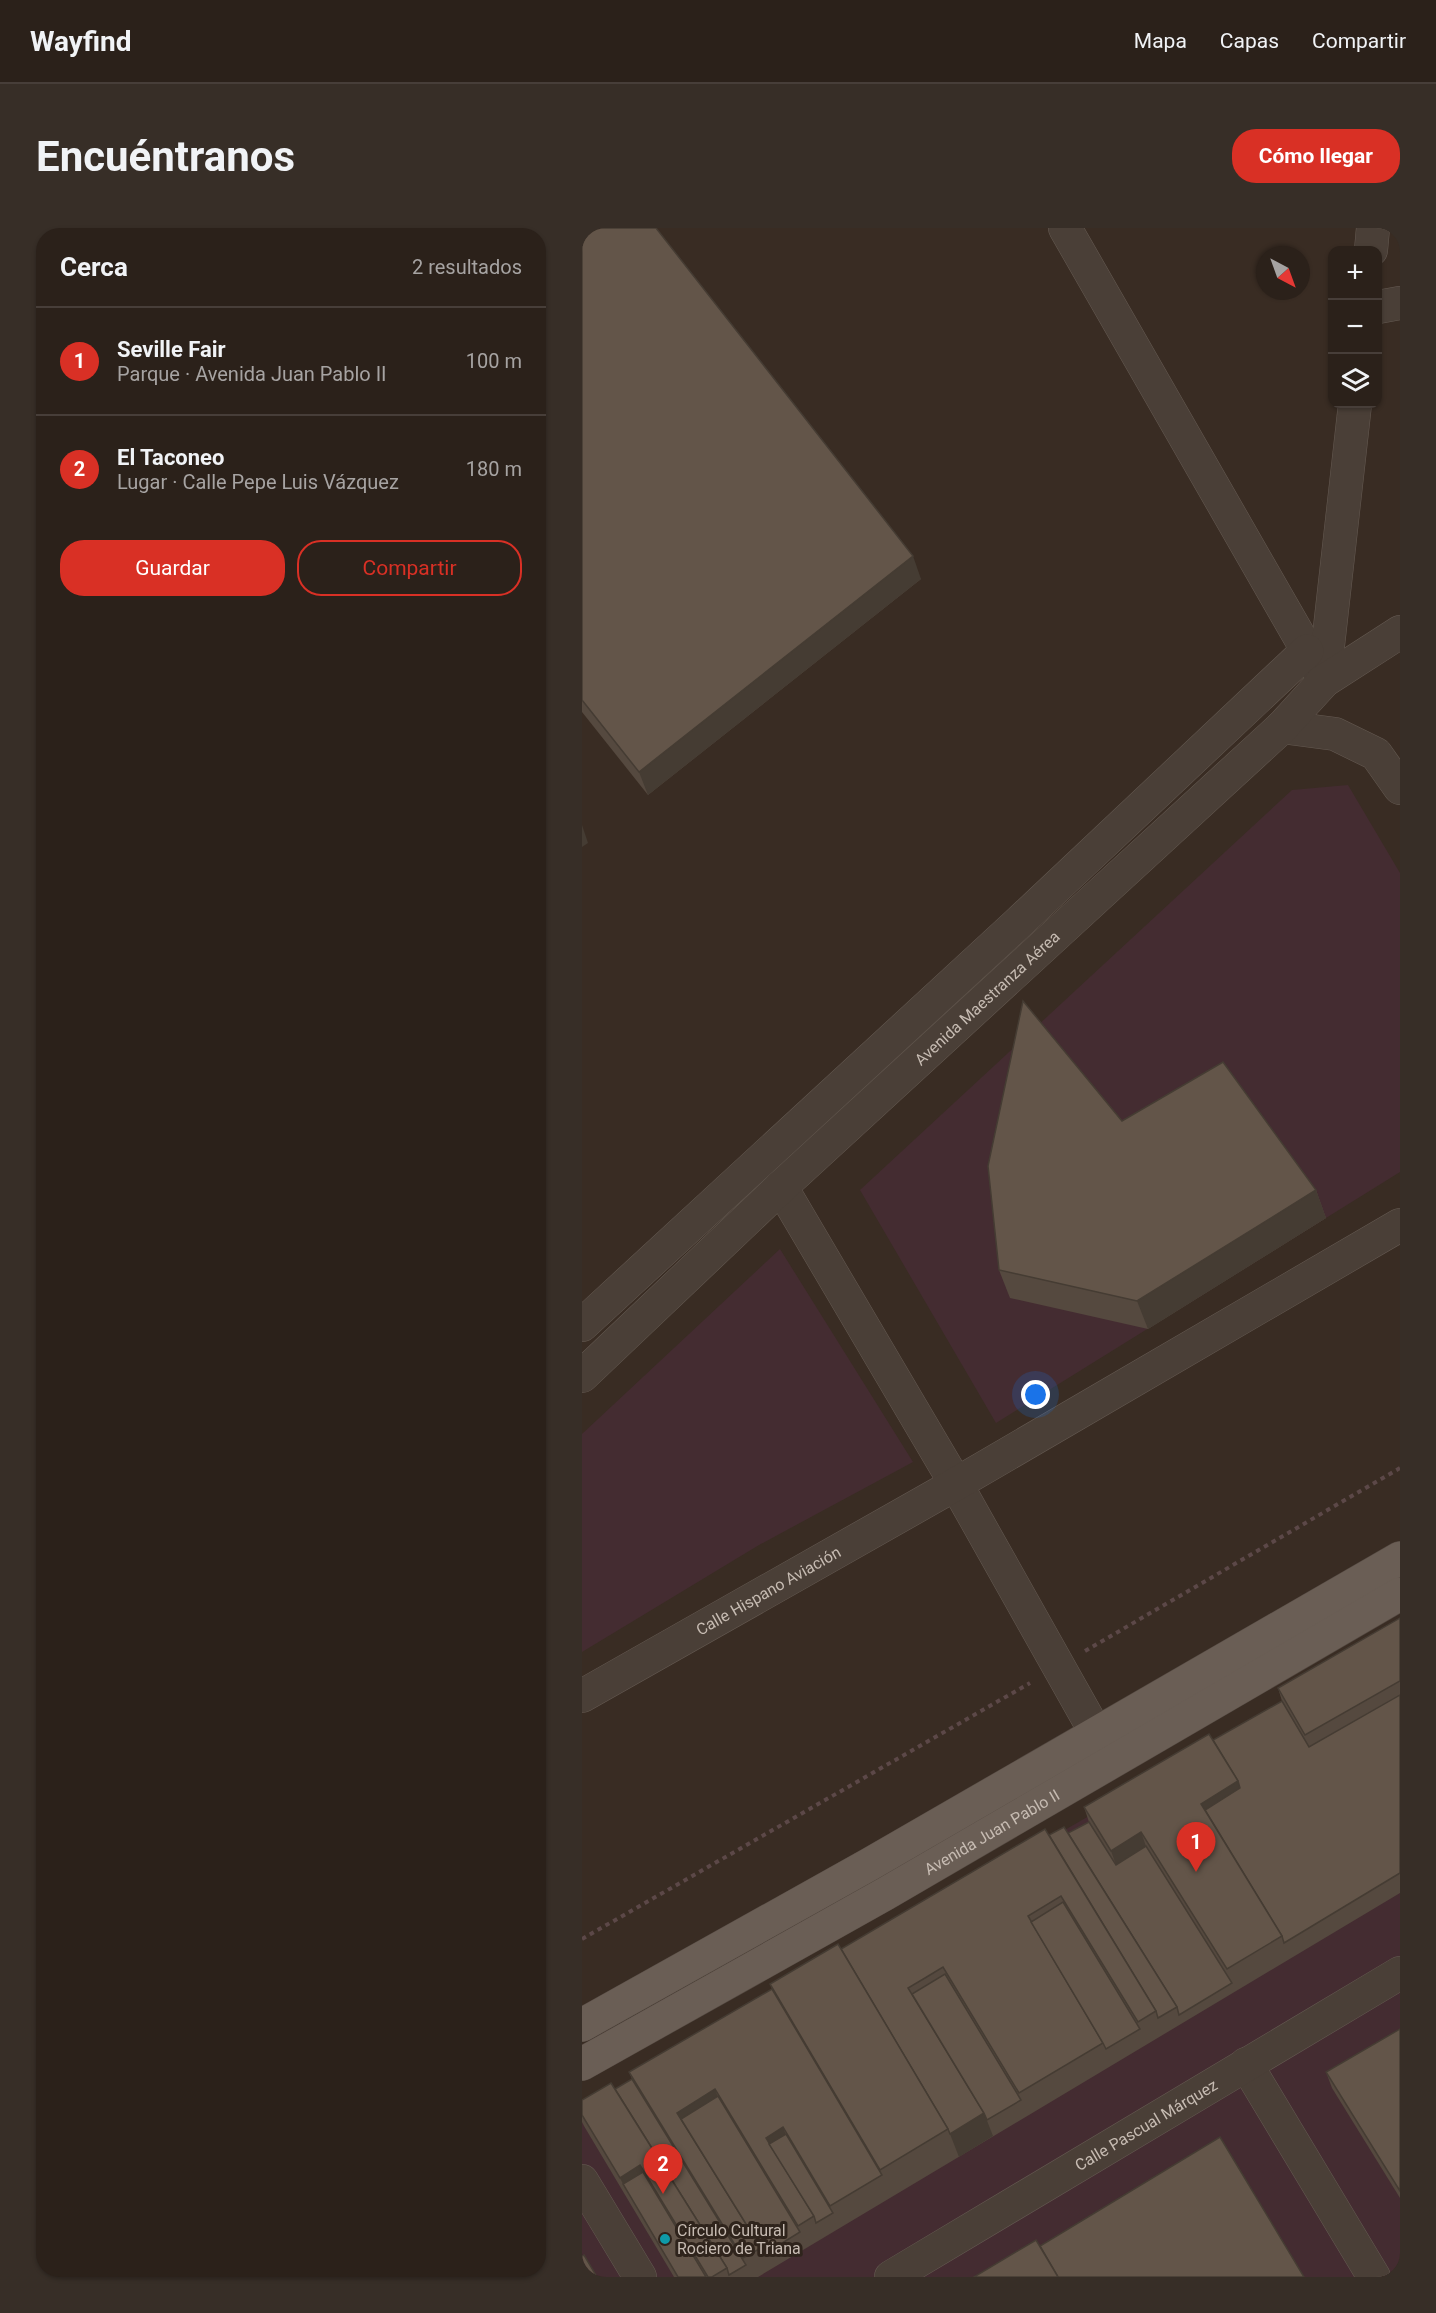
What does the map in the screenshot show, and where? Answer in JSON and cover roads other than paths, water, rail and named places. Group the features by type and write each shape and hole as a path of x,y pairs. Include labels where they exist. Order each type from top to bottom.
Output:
{"main road":[{"name":"Avenida Juan Pablo II","path":"582,2025 859,1870 1400,1558"},
{"name":"Avenida Juan Pablo II","path":"582,2064 885,1894 1400,1594"}],"street":[{"path":"1065,228 1324,681"},
{"path":"1371,246 1373,228"},
{"path":"1382,306 1400,303"},
{"path":"1324,681 1355,408"},
{"name":"Avenida Maestranza Aérea","path":"582,1376 781,1187 1282,727 1324,681 1400,632"},
{"path":"582,1325 1015,926 1307,651"},
{"path":"1282,727 1335,734 1376,754 1400,788"},
{"path":"781,1187 956,1484 1096,1733"},
{"name":"Calle Hispano Aviación","path":"582,1696 956,1484 1400,1225"},
{"name":"Calle Pascual Márquez","path":"891,2277 1400,1973"},
{"path":"1246,2064 1374,2277"},
{"path":"582,2181 640,2277"}],"place":[{"name":"Seville Fair","path":"1196,1872"},
{"name":"El Taconeo","path":"663,2194"},
{"name":"Círculo Cultural Rociero de Triana","path":"665,2239"}]}
